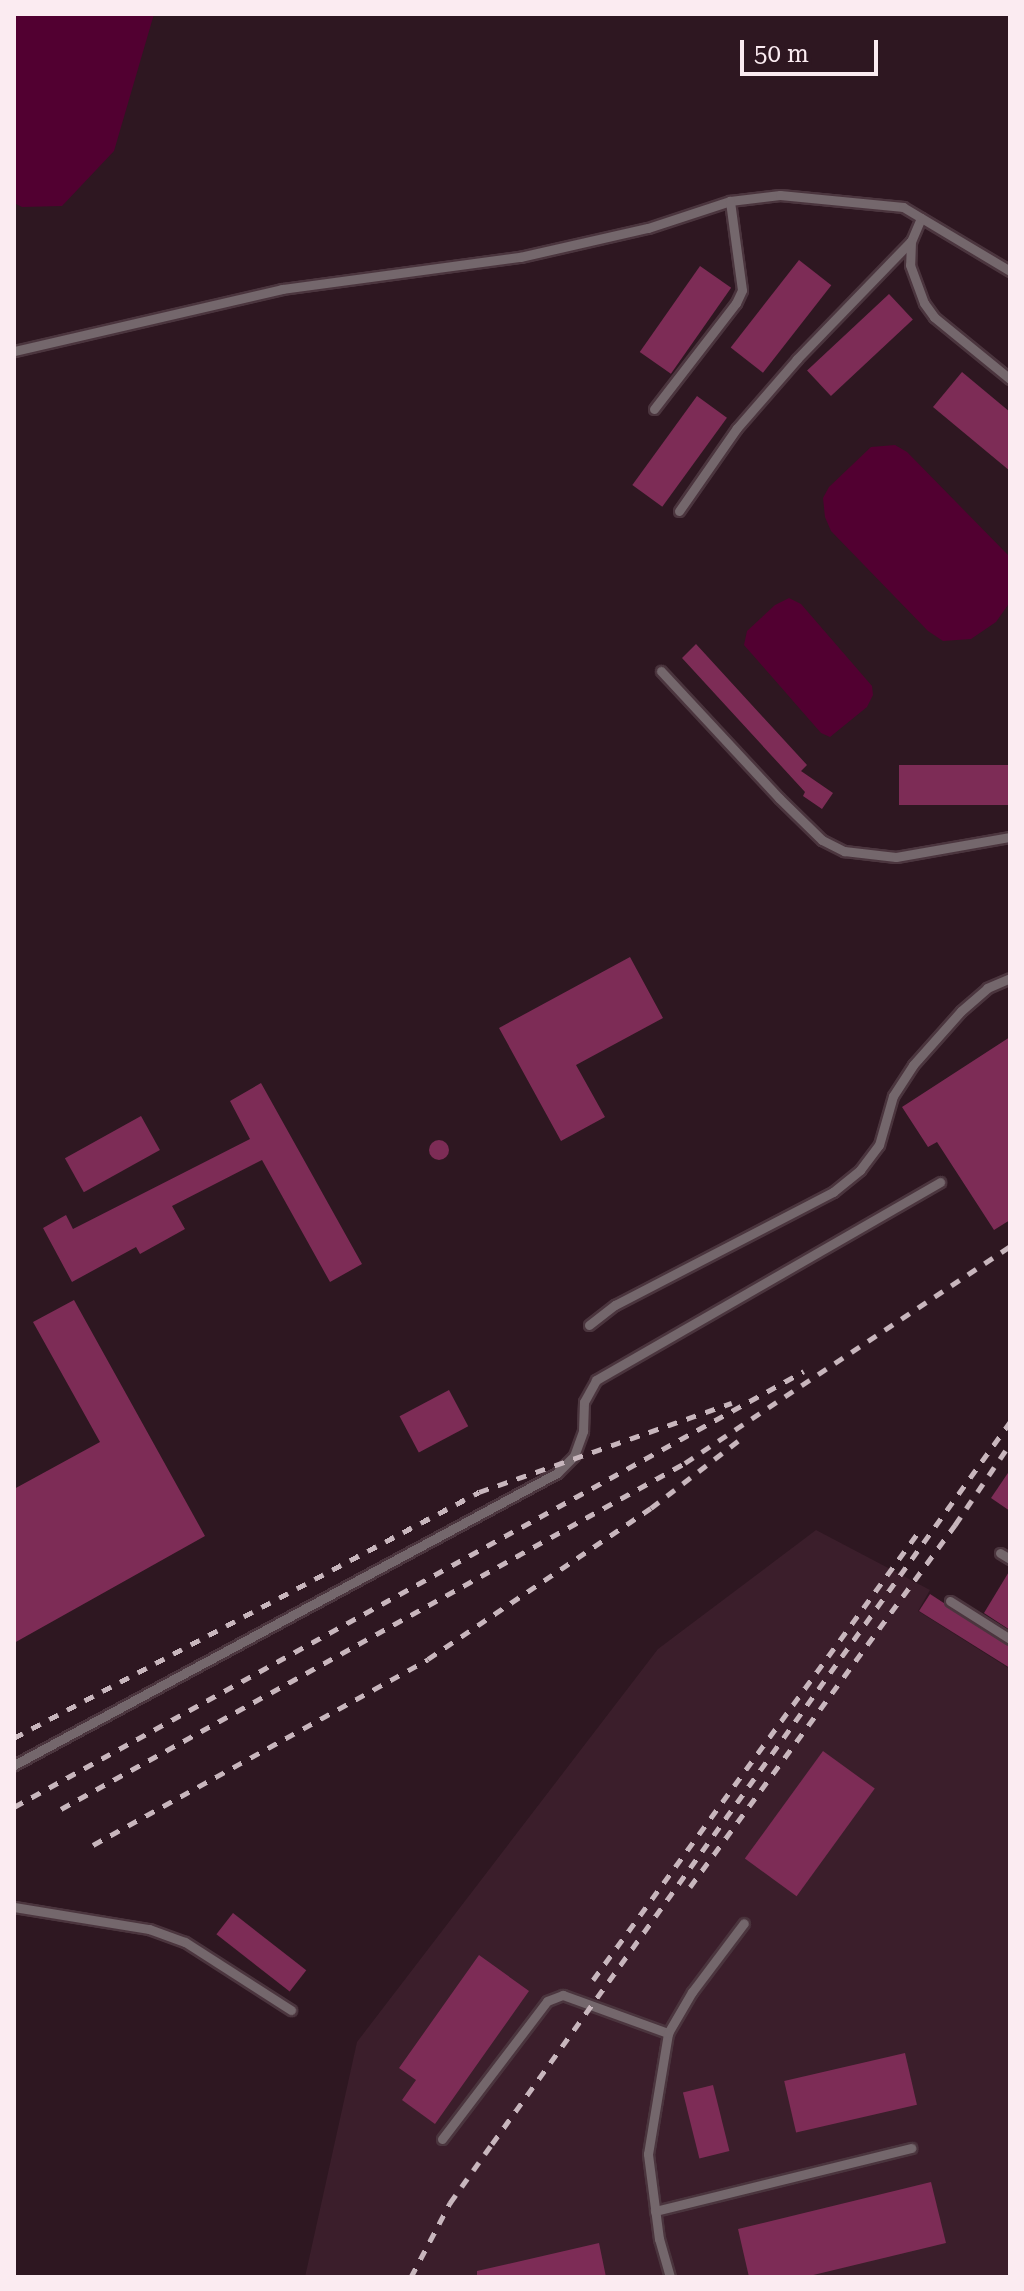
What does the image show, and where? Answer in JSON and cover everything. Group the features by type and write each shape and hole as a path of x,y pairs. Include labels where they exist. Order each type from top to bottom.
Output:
{"lane":[{"path":"14,351 282,289 520,257 648,228 730,201 780,195 903,207 1010,271"},
{"path":"654,409 736,303 742,290 730,201"},
{"path":"679,511 737,428 797,359 911,241 921,218"},
{"path":"911,241 910,265 914,281 934,317 1010,379"},
{"path":"661,671 779,798 822,840 844,851 896,857 1010,837"},
{"path":"589,1325 615,1305 833,1192 860,1170 879,1145 893,1096 913,1065 961,1011 987,988 1010,978"},
{"path":"14,1765 557,1473 574,1456 583,1431 584,1402 596,1380 940,1182"},
{"path":"1000,1553 1010,1559"},
{"path":"950,1601 1010,1639"},
{"path":"14,1907 149,1929 185,1942 291,2010"},
{"path":"670,2277 655,2211 648,2154 668,2033 692,1992 744,1923"},
{"path":"442,2139 547,2001 563,1995 668,2033"},
{"path":"655,2211 911,2148"}],"shaded area":[{"path":"14,14 154,14 114,151 62,206 22,207 14,203"},
{"path":"895,445 907,452 1008,555 1010,602 996,622 971,639 943,641 928,631 831,531 825,517 823,498 829,487 871,447"},
{"path":"789,598 801,604 872,686 873,695 867,707 830,737 821,733 744,645 747,631 775,605"},
{"path":"816,1530 930,1590 918,1611 1010,1669 1010,2277 305,2277 357,2042 658,1649"}],"building":[{"path":"799,260 831,285 763,373 731,347"},
{"path":"700,266 731,288 671,374 640,352"},
{"path":"889,294 913,320 831,396 807,370"},
{"path":"962,372 1010,412 1010,471 933,407"},
{"path":"697,396 727,418 662,507 632,485"},
{"path":"696,644 807,765 801,771 833,793 822,809 803,796 805,792 682,658"},
{"path":"899,765 1010,765 1010,805 899,805"},
{"path":"630,957 663,1018 576,1065 605,1117 561,1141 499,1028"},
{"path":"1010,1037 1010,1220 994,1230 937,1142 928,1147 902,1107"},
{"path":"261,1083 362,1264 330,1282 262,1160 172,1206 185,1229 140,1254 136,1247 72,1282 43,1228 66,1215 73,1229 250,1139 230,1101"},
{"path":"141,1116 160,1150 84,1192 65,1158"},
{"path":"435,1140 443,1140 449,1150 443,1160 435,1160 429,1154 429,1146"},
{"path":"74,1300 205,1536 14,1643 14,1489 100,1442 33,1322"},
{"path":"449,1390 468,1426 419,1452 400,1416"},
{"path":"1010,1470 1010,1511 991,1498"},
{"path":"1010,1570 1010,1630 984,1613"},
{"path":"930,1594 1010,1646 1010,1668 919,1611"},
{"path":"823,1751 875,1789 797,1896 745,1859"},
{"path":"233,1913 306,1970 290,1992 216,1934"},
{"path":"479,1955 529,1991 435,2124 402,2100 416,2080 399,2068"},
{"path":"905,2053 917,2105 796,2133 784,2081"},
{"path":"713,2085 729,2151 699,2158 683,2092"},
{"path":"931,2182 946,2243 805,2277 749,2277 738,2229"},
{"path":"599,2243 606,2277 477,2277 477,2271"}],"railway":[{"path":"61,1809 685,1463 1010,1246"},
{"path":"14,1807 804,1371"},
{"path":"14,1738 479,1492 732,1403"},
{"path":"411,2277 450,2203 1010,1422"},
{"path":"93,1845 428,1659 651,1508 742,1438"},
{"path":"690,1887 955,1525 1010,1444"},
{"path":"593,1980 917,1534"}]}
